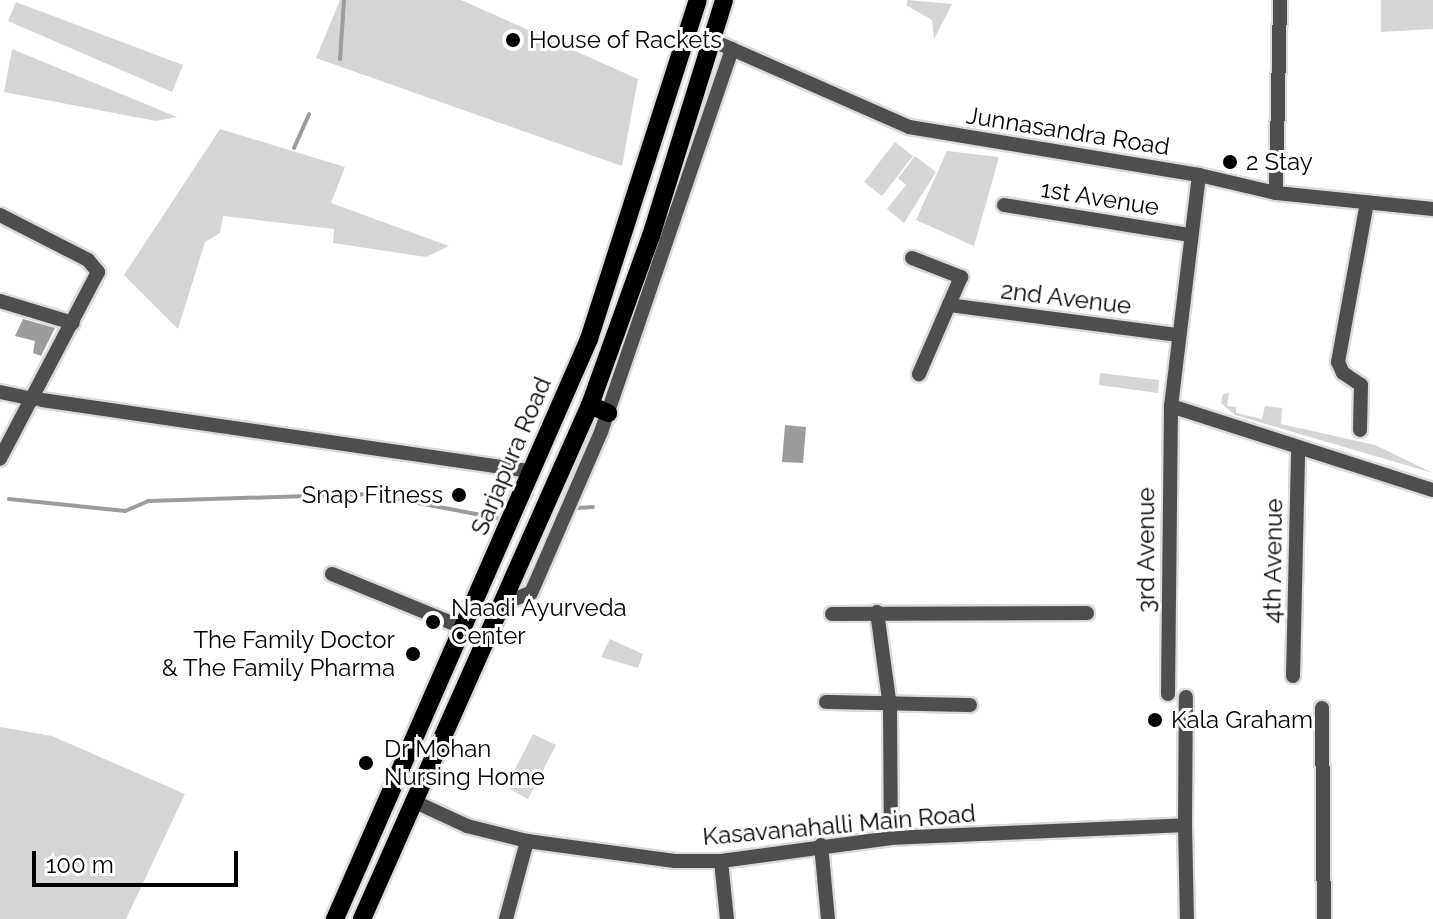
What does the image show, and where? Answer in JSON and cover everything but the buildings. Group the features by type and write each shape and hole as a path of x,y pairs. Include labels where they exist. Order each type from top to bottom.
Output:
{"main road":[{"name":"Sarjapura Road","path":"335,919 589,339 634,208 698,0"},
{"name":"Sarjapura Road","path":"362,919 590,405 651,236 724,0"},
{"path":"634,208 657,216"},
{"path":"627,227 651,236"},
{"path":"590,405 608,413"}],"street":[{"path":"1276,193 1280,0"},
{"name":"Junnasandra Road","path":"711,40 909,127 1199,175 1276,193 1433,209"},
{"path":"499,605 531,593 608,413 732,49"},
{"name":"3rd Avenue","path":"1168,694 1171,406 1177,335 1199,175"},
{"path":"1360,430 1361,385 1343,373 1338,362 1367,203"},
{"name":"1st Avenue","path":"1004,205 1190,235"},
{"path":"0,215 97,266 38,400 0,459"},
{"path":"912,258 961,277 919,374"},
{"path":"0,301 73,323"},
{"name":"2nd Avenue","path":"949,305 1177,335"},
{"path":"0,392 530,471"},
{"path":"1171,406 1433,490"},
{"name":"4th Avenue","path":"1293,676 1298,448"},
{"path":"332,574 462,627"},
{"path":"877,612 890,707 891,838"},
{"path":"832,614 1087,613"},
{"path":"1186,697 1187,919"},
{"path":"826,702 890,707 970,705"},
{"path":"1322,708 1324,919"},
{"name":"Kasavanahalli Main Road","path":"413,801 467,826 527,841 646,858 721,861 821,845 891,838 1185,825"},
{"path":"506,919 527,841"},
{"path":"821,845 828,919"},
{"path":"721,861 727,919"}],"shaded area":[{"path":"340,0 461,0 638,79 622,166 316,58"},
{"path":"908,0 952,4 934,39 932,20 906,5"},
{"path":"1381,0 1433,0 1433,29 1381,32"},
{"path":"16,2 183,65 172,92 8,21"},
{"path":"12,49 177,117 156,121 4,92"},
{"path":"220,129 345,167 331,203 449,246 426,257 333,243 334,229 223,216 220,233 205,242 178,329 124,275"},
{"path":"895,142 913,156 882,196 864,182"},
{"path":"947,151 999,157 974,246 916,220"},
{"path":"915,156 936,172 904,223 887,209 906,185 898,178"},
{"path":"23,319 55,328 41,356 33,353 35,341 15,336"},
{"path":"1100,373 1159,380 1158,393 1099,385"},
{"path":"1229,393 1227,406 1236,407 1236,413 1262,419 1265,406 1282,408 1281,424 1375,445 1433,473 1235,415 1221,403 1223,394"},
{"path":"785,425 806,427 803,463 782,462"},
{"path":"610,639 643,654 638,668 601,657"},
{"path":"0,727 52,736 185,794 126,919 0,919"},
{"path":"533,734 556,745 528,799 506,787"}],"waterway":[{"path":"340,59 344,0"},
{"path":"294,148 309,114"},
{"path":"9,499 125,511 148,501 371,494 497,518"},
{"path":"578,508 593,507"}],"place":[{"name":"House of Rackets","path":"513,40"},
{"name":"2 Stay","path":"1230,162"},
{"name":"Snap Fitness","path":"459,495"},
{"name":"Naadi Ayurveda Center","path":"433,622"},
{"name":"The Family Doctor & The Family Pharma","path":"413,654"},
{"name":"Kala Graham","path":"1155,720"},
{"name":"Dr Mohan Nursing Home","path":"366,763"}]}
